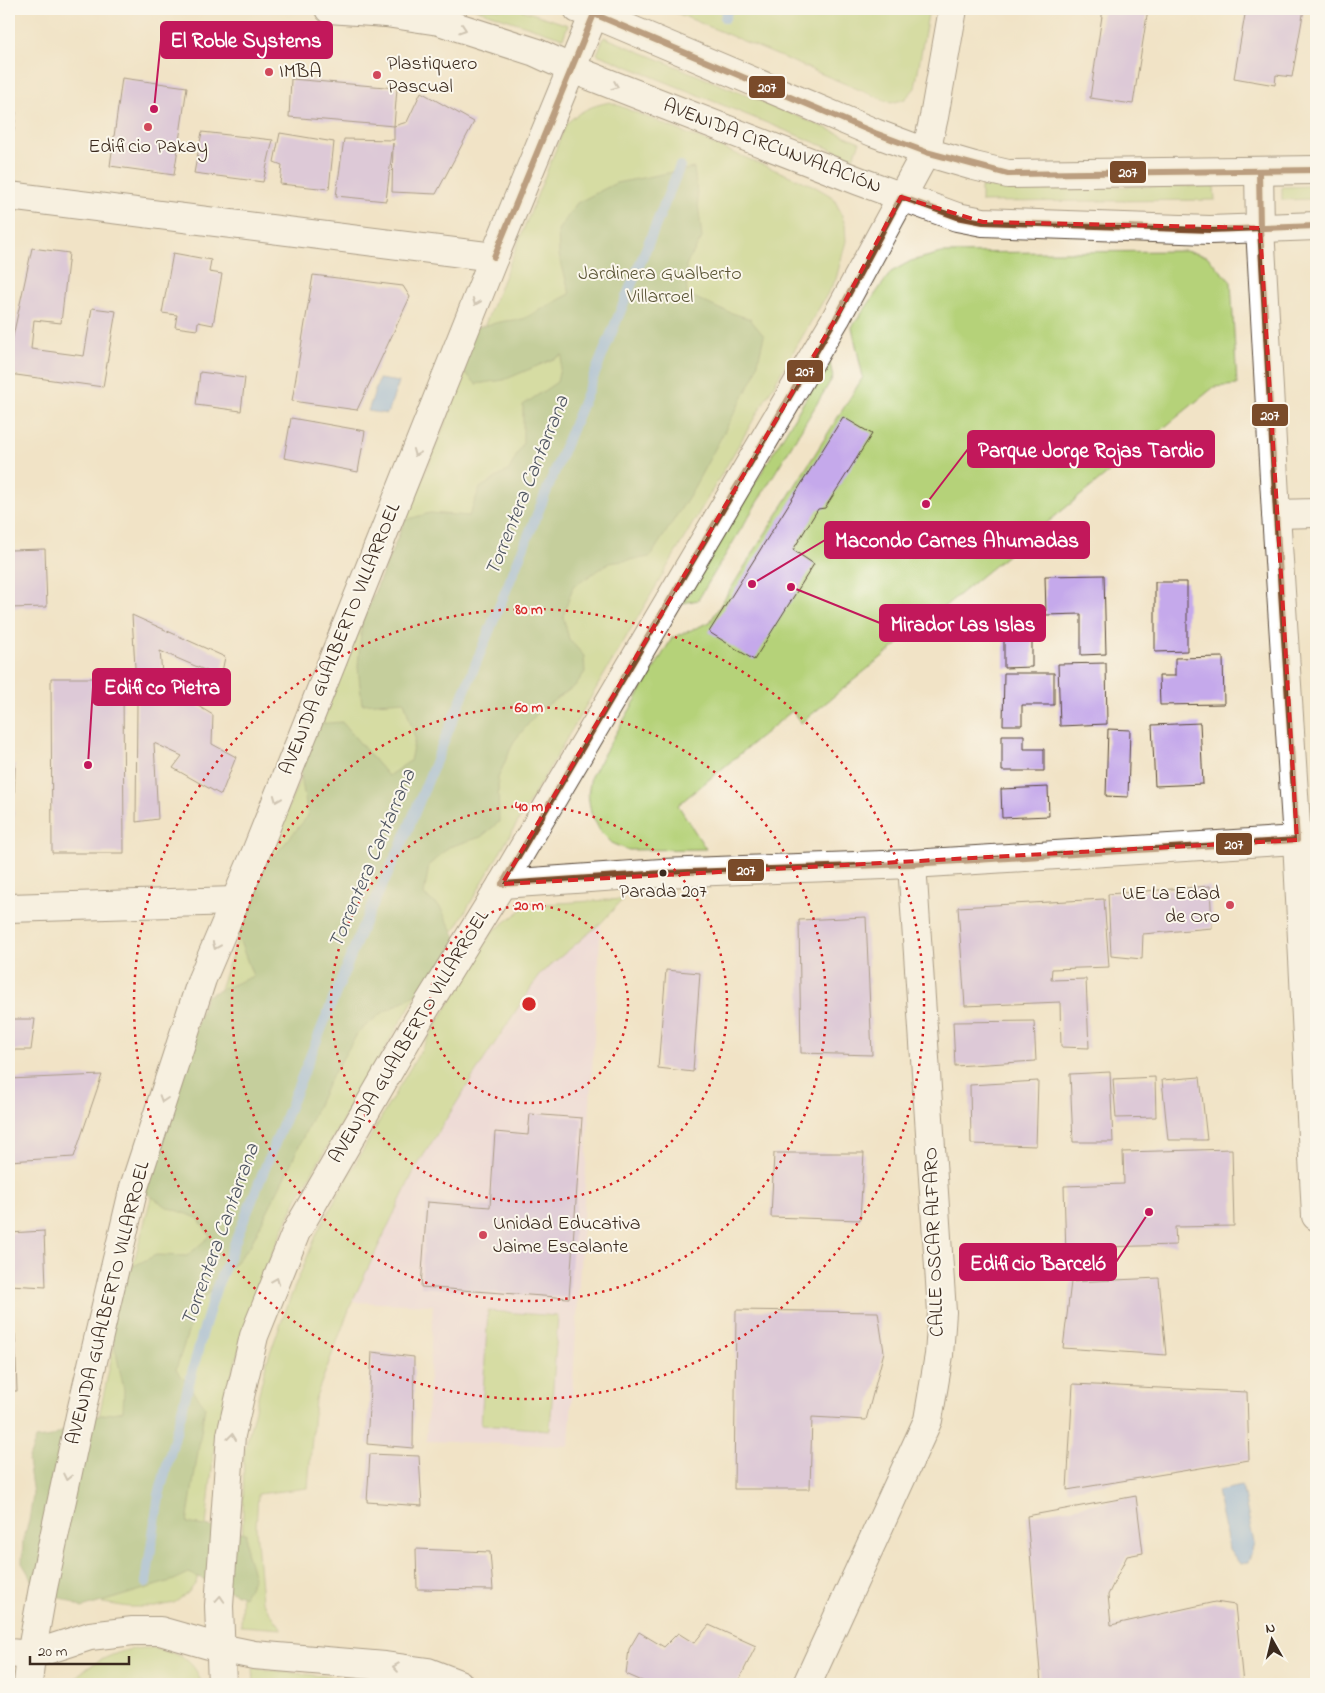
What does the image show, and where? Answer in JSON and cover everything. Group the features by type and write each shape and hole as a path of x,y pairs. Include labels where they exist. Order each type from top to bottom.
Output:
{"main road":[{"name":"AVENIDA CIRCUNVALACIÓN","path":"329,9 386,13 439,21 535,52 572,69 901,197 958,217 983,222 1210,230 1316,226"},
{"name":"AVENIDA GUALBERTO VILLARROEL","path":"222,1684 219,1606 232,1435 254,1336 296,1232 420,1016 502,884 836,318 926,152 953,9"},
{"name":"AVENIDA GUALBERTO VILLARROEL","path":"28,1684 20,1654 43,1588 80,1416 134,1186 202,979 572,69 586,11"},
{"path":"586,11 875,133 926,152 1008,174 1316,170"},
{"path":"1259,171 1260,228 1297,840 1316,1216"},
{"path":"9,196 494,257"},
{"path":"1276,514 1316,513"},
{"path":"502,884 662,873 912,864 1297,840"},
{"name":"CALLE OSCAR ALFARO","path":"807,1684 928,1420 939,1355 942,1312 912,864"},
{"path":"9,908 235,901"},
{"path":"20,1654 90,1636 133,1631 160,1631 220,1648 254,1655 385,1666 428,1672 459,1684"}],"highlighted area":[{"path":"901,197 983,222 1260,228 1297,840 502,884 836,318"}],"shaded area":[{"name":"Unidad Educativa Jaime Escalante","path":"601,923 569,1446 426,1441 433,1305 352,1302 415,1169 540,974"}],"green space":[{"path":"475,9 519,9 568,25 563,38"},
{"path":"667,9 929,9 915,88 905,99 891,103"},
{"path":"604,37 860,142 853,158 597,54"},
{"name":"Jardinera Gualberto Villarroel","path":"610,102 812,185 833,197 845,225 846,241 836,279 298,1197 273,1251 250,1310 216,1431 203,1555 196,1583 188,1593 174,1603 155,1607 129,1607 90,1599 92,1449 124,1299 170,1127 254,894 362,622 431,458 566,124 586,110"},
{"name":"Jardinera Gualberto Villarroel","path":"694,168 702,238 686,265 687,294 717,308 750,319 764,336 755,375 691,493 650,557 609,563 573,587 563,616 569,639 584,656 585,672 575,686 540,710 514,741 498,778 499,822 481,837 449,847 429,865 424,895 440,907 457,939 428,988 382,1013 359,1031 329,1081 250,1246 197,1305 176,1369 205,1406 187,1523 246,1533 246,1552 254,1577 244,1597 189,1573 174,1580 82,1608 35,1585 22,1563 23,1541 29,1521 33,1494 28,1461 36,1439 52,1437 86,1418 123,1411 124,1390 110,1324 121,1272 156,1255 187,1256 210,1236 198,1218 169,1208 144,1192 206,996 253,976 234,926 248,887 308,816 299,764 316,724 342,722 388,776 410,761 415,738 404,701 362,704 358,667 362,622 405,520 430,513 469,516 480,488 509,470 523,443 523,405 557,382 563,355 504,380 476,384 460,367 473,328 523,319 570,294 559,255 558,230 577,203 616,183"},
{"path":"1214,186 1215,200 981,202 981,187"},
{"path":"1316,186 1316,199 1282,200 1282,187"},
{"path":"1185,251 1207,256 1231,282 1237,385 1214,387 801,723 792,711 678,805 706,849 629,850 613,844 600,831 591,813 588,795 591,776 672,638 710,622 863,377 852,327 891,272 911,261 941,253"},
{"path":"829,360 833,377 698,600 683,603"},
{"path":"623,899 601,923 540,974 415,1169 352,1302 315,1399 308,1488 258,1494 256,1528 262,1601 282,1629 241,1626 244,1453 267,1361 318,1231 387,1107 492,932 528,905"},
{"path":"488,1311 558,1316 550,1430 481,1425"},
{"path":"140,1648 153,1648 184,1658 194,1668 202,1684 72,1684 90,1666 117,1653"},
{"path":"253,1668 391,1684 254,1684"}],"water":[{"path":"379,379 399,382 387,414 368,411"},
{"path":"1242,1486 1254,1543 1248,1563 1240,1564 1229,1549 1217,1491"}],"building":[{"path":"1103,9 1148,9 1133,104 1090,98"},
{"path":"1246,9 1304,9 1292,77 1276,75 1275,85 1234,78"},
{"name":"Edificio Pakay","path":"122,78 187,87 174,175 110,166"},
{"path":"291,79 397,88 394,126 289,117"},
{"path":"421,92 474,122 436,194 392,192 393,143 386,201 336,196 344,139 394,140 394,126 407,122"},
{"path":"9,112 16,112 10,161 9,161"},
{"path":"202,132 273,140 263,182 194,173"},
{"path":"280,133 334,142 329,189 280,184 282,165 274,162"},
{"path":"32,248 69,253 61,323 34,320 31,349 84,356 92,308 116,311 103,387 9,374 9,355"},
{"path":"173,253 211,260 209,272 222,274 213,325 198,322 197,330 175,327 177,315 162,313"},
{"path":"313,275 403,286 410,297 357,410 292,401"},
{"path":"200,372 245,378 241,411 196,405"},
{"path":"843,417 872,434 825,508 818,509 793,550 814,564 754,660 709,632"},
{"path":"291,418 365,431 358,472 284,458"},
{"path":"45,549 47,607 9,608 9,550"},
{"path":"1104,575 1106,654 1081,655 1081,614 1046,615 1045,576"},
{"path":"1155,582 1187,582 1187,651 1155,652"},
{"path":"132,615 225,657 221,677 160,651 163,685 213,715 212,744 236,757 221,795 173,768 182,756 154,743 158,819 136,822 137,703"},
{"path":"1004,639 1032,639 1032,667 1004,668"},
{"path":"1223,657 1224,704 1160,705 1159,676 1175,676 1175,658"},
{"path":"1106,663 1107,724 1060,726 1058,664"},
{"path":"1004,673 1054,673 1054,705 1022,705 1022,725 1003,725"},
{"path":"51,678 123,678 124,853 52,853"},
{"path":"1200,723 1203,784 1155,786 1152,725"},
{"path":"1108,729 1130,730 1128,797 1106,796"},
{"path":"1002,735 1024,735 1024,749 1044,749 1044,771 1002,771"},
{"path":"9,765 15,765 13,849 9,849"},
{"path":"1048,787 1049,816 1002,818 1001,789"},
{"path":"1210,886 1212,928 1143,934 1142,959 1111,956 1108,894"},
{"path":"1104,899 1109,967 1052,969 1051,980 1086,979 1089,1048 1061,1047 1060,1002 965,1006 958,907"},
{"path":"866,917 872,1055 801,1053 799,920"},
{"path":"666,970 700,973 693,1072 658,1068"},
{"path":"9,1019 35,1019 31,1050 9,1050"},
{"path":"1034,1021 1036,1061 955,1066 953,1022"},
{"path":"1110,1072 1113,1142 1073,1142 1070,1074"},
{"path":"102,1075 74,1157 9,1161 9,1079"},
{"path":"1155,1077 1156,1117 1116,1118 1113,1079"},
{"path":"1200,1077 1207,1140 1168,1140 1162,1080"},
{"path":"1038,1081 1036,1146 971,1144 970,1085"},
{"path":"530,1114 582,1118 569,1298 421,1287 427,1202 490,1207 495,1132 528,1135"},
{"path":"1232,1149 1234,1226 1175,1227 1176,1245 1104,1247 1104,1254 1066,1255 1064,1186 1124,1184 1123,1152"},
{"path":"774,1153 864,1153 860,1220 771,1217"},
{"path":"44,1231 46,1287 9,1285 9,1233"},
{"path":"1159,1278 1166,1355 1063,1348 1071,1282"},
{"path":"736,1310 878,1312 884,1352 866,1420 812,1417 810,1489 734,1489"},
{"path":"9,1334 15,1334 17,1391 9,1391"},
{"path":"372,1352 414,1357 413,1448 367,1444"},
{"path":"1073,1384 1247,1392 1249,1460 1067,1490"},
{"path":"370,1454 419,1456 422,1506 367,1502"},
{"path":"1136,1496 1143,1553 1127,1556 1108,1595 1111,1625 1215,1602 1235,1605 1243,1684 1041,1684 1027,1516"},
{"path":"416,1549 490,1552 493,1590 417,1589"},
{"path":"709,1625 756,1646 737,1684 649,1684 626,1674 629,1649 639,1632 664,1647 678,1633 694,1643"}],"waterway":[{"name":"Torrentera Cantarrana","path":"725,18 728,9"},
{"name":"Torrentera Cantarrana","path":"146,1582 159,1495 216,1289 363,926 403,841 680,166"}],"transit line":[{"name":"207","path":"594,14 875,133 926,152 1008,174 1316,170"},
{"name":"207","path":"494,257 594,14"},
{"name":"207","path":"502,884 662,873 912,864 1297,840 1276,514 1260,228 1259,171"},
{"name":"207","path":"901,197 957,217 983,222 1210,230 1316,226"},
{"name":"207","path":"502,884 836,318 901,197"}],"place":[{"name":"IMBA","path":"269,72"},
{"name":"Plastiquero Pascual","path":"377,75"},
{"name":"El Roble Systems","path":"154,109"},
{"name":"Edificio Pakay","path":"148,127"},
{"name":"Parque Jorge Rojas Tardio","path":"926,504"},
{"name":"Macondo Carnes Ahumadas","path":"752,584"},
{"name":"Mirador Las Islas","path":"791,587"},
{"name":"Edifico Pietra","path":"88,765"},
{"name":"Parada 207","path":"663,873"},
{"name":"UE La Edad de Oro","path":"1230,905"},
{"name":"Edificio Barceló","path":"1149,1212"},
{"name":"Unidad Educativa Jaime Escalante","path":"483,1235"}]}
